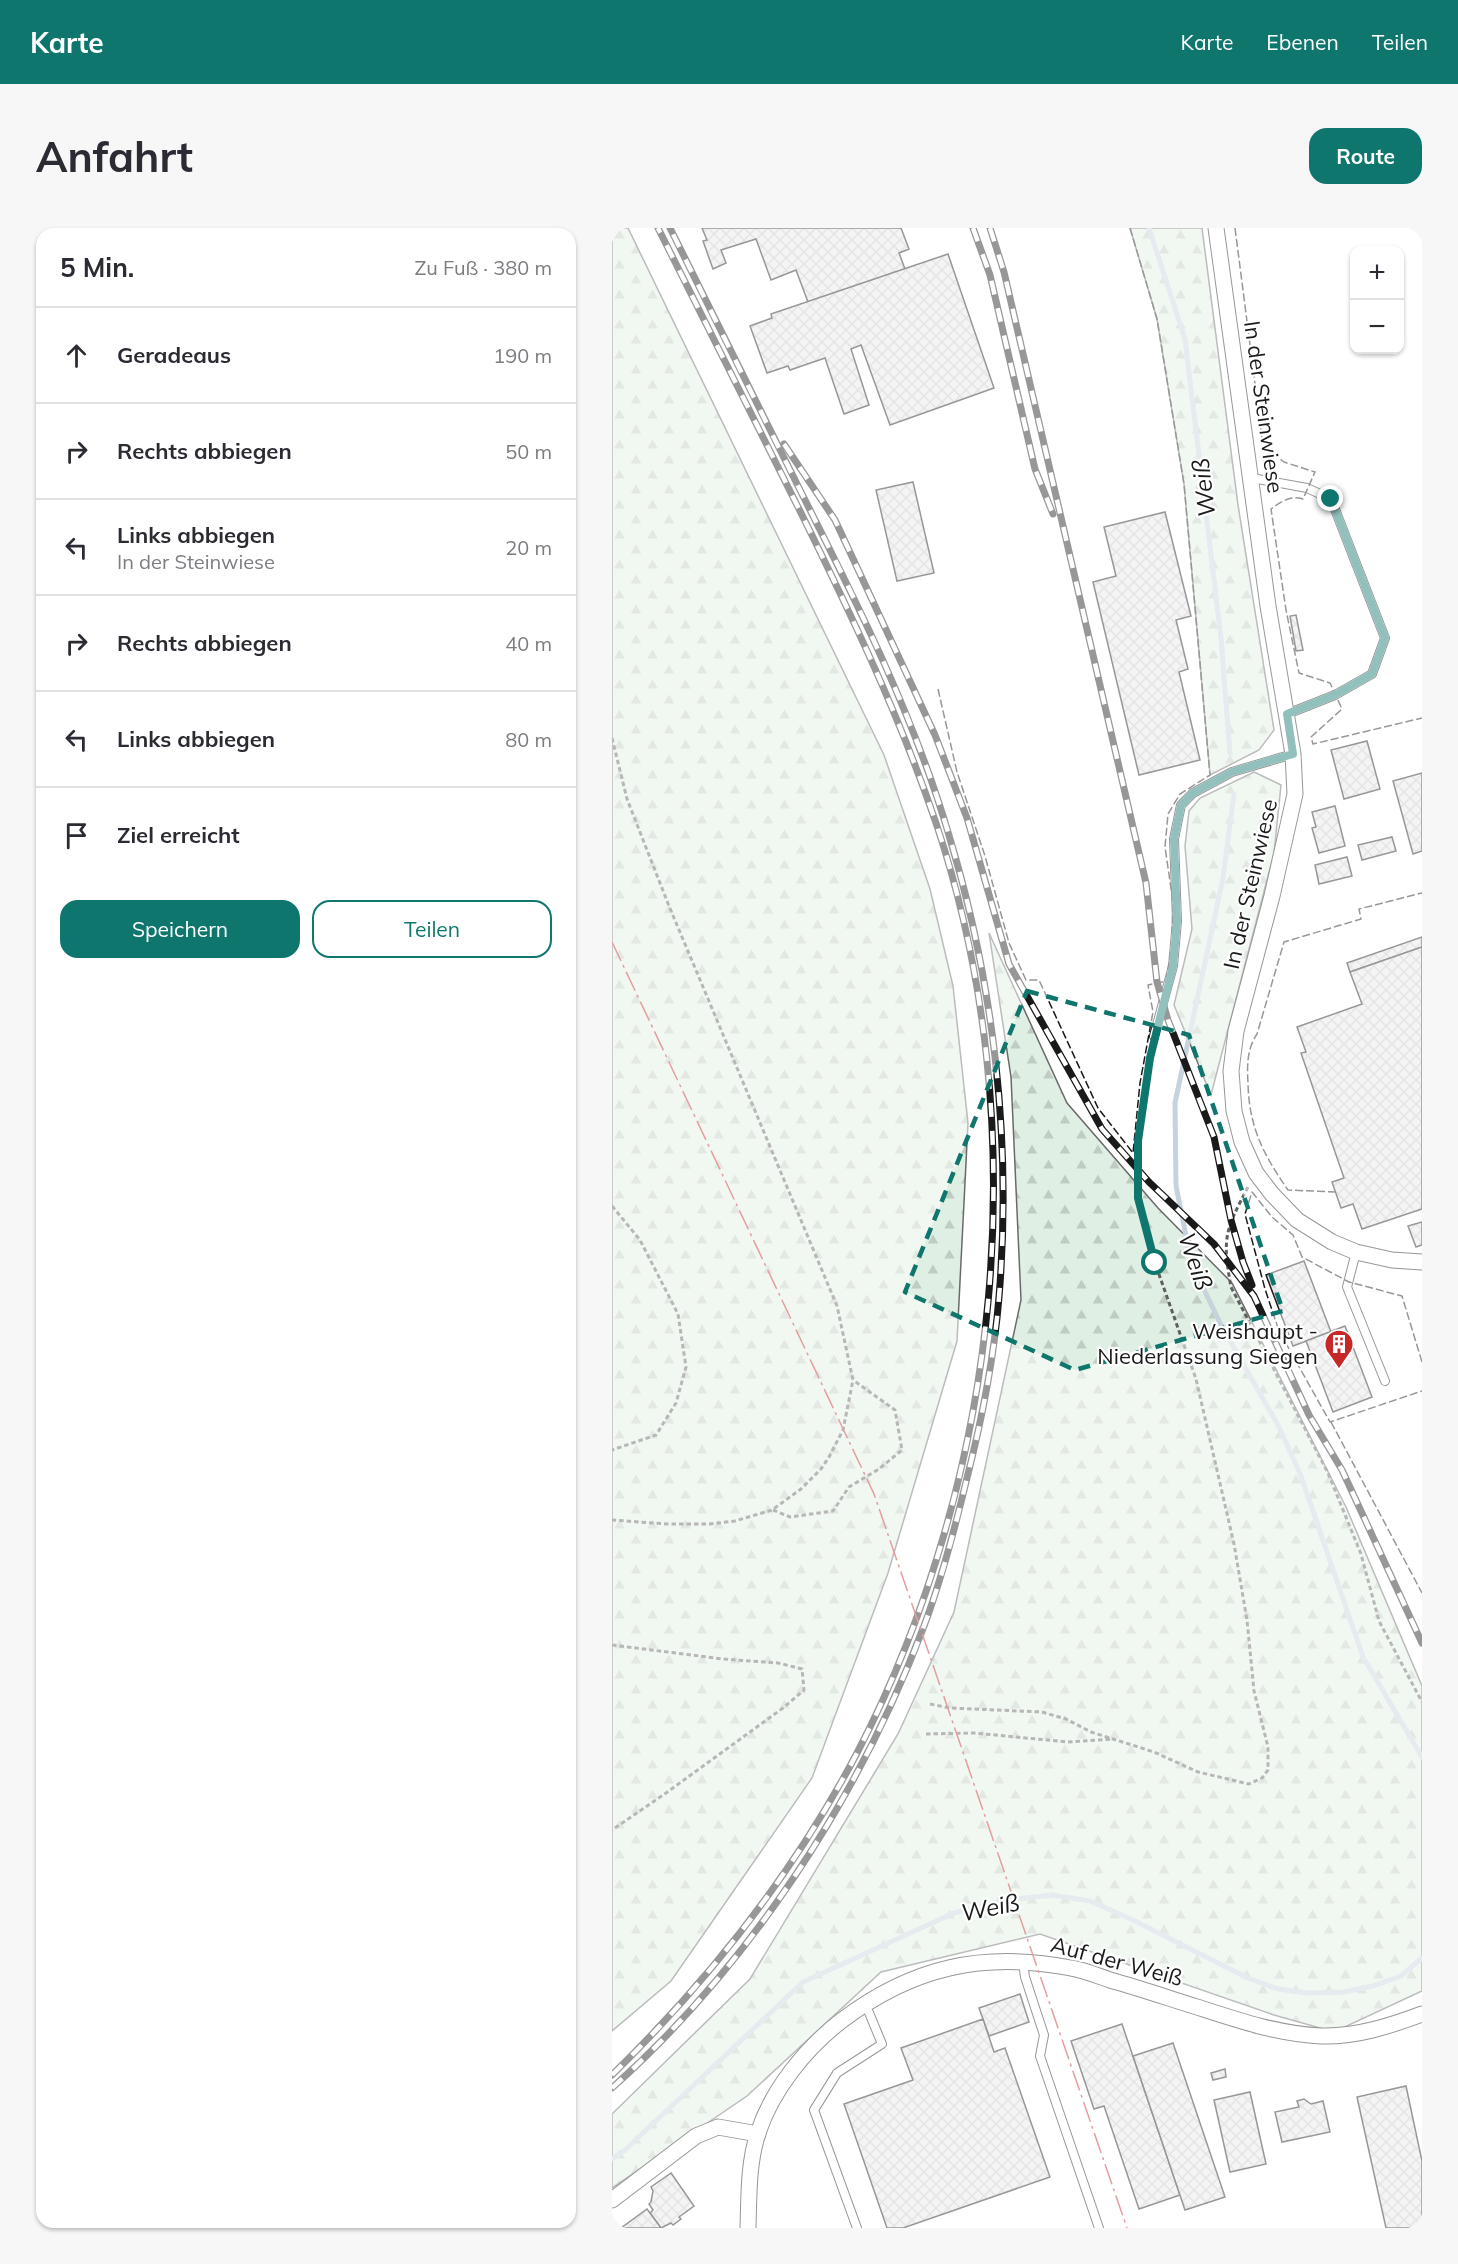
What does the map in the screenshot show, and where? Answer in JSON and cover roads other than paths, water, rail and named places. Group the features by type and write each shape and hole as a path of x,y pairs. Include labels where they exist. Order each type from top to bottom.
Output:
{"street":[{"name":"In der Steinwiese","path":"1216,228 1268,606 1293,754 1294,794 1272,896 1236,1031 1231,1071 1234,1111 1242,1142 1257,1173 1272,1194 1298,1220 1332,1242 1356,1252 1392,1260 1422,1262"},
{"name":"Auf der Weiß","path":"748,2228 750,2175 758,2134 770,2105 796,2065 832,2028 865,2003 923,1974 972,1962 1023,1961 1073,1968 1228,2017 1282,2031 1321,2036 1367,2032 1422,2014"},
{"path":"612,2200 696,2136 718,2127 758,2134"}],"lane":[{"path":"1252,478 1307,488 1331,499 1385,638 1372,674 1335,695 1287,714"},
{"path":"1154,1036 1173,966 1177,921 1174,839 1181,805 1193,793 1232,772 1293,754"},
{"path":"1356,1252 1347,1287 1385,1381"},
{"path":"1023,1961 1025,1977 1044,2035 1040,2056 1099,2228"},
{"path":"857,2228 814,2110 837,2073 882,2044 865,2003"}],"waterway":[{"name":"Weiß","path":"1149,228 1185,339 1221,638 1230,753"},
{"name":"Weiß","path":"1234,794 1223,878 1175,1103 1176,1186 1188,1246 1199,1279 1221,1325 1279,1427 1301,1476 1363,1657 1422,1757"},
{"name":"Weiß","path":"612,2159 625,2150 803,1982 954,1913 1008,1900 1052,1895 1090,1901 1248,1978 1278,1989 1308,1993 1344,1992 1373,1986 1401,1976 1422,1958"}],"railway":[{"path":"612,2075 648,2039 716,1963 806,1841 857,1753 906,1645 945,1532 972,1416 989,1297 993,1177 987,1058 968,940 937,826 923,785 891,705 837,587 658,228"},
{"path":"612,2088 662,2040 709,1989 754,1934 795,1876 833,1816 898,1690 937,1590 972,1456 994,1343 1002,1238 1001,1121 988,1004 964,889 934,788 901,702 863,618 670,228"},
{"path":"973,228 990,275 1035,469 1053,514"},
{"path":"990,228 1004,272 1146,883 1157,982 1168,1020 1214,1137 1231,1220 1252,1285"},
{"path":"784,444 835,520 935,735 967,818 1009,964 1102,1129 1149,1182 1214,1244 1254,1296 1309,1415 1342,1470 1422,1643"}],"place":[{"name":"Weishaupt - Niederlassung Siegen","path":"1339,1370"}]}
